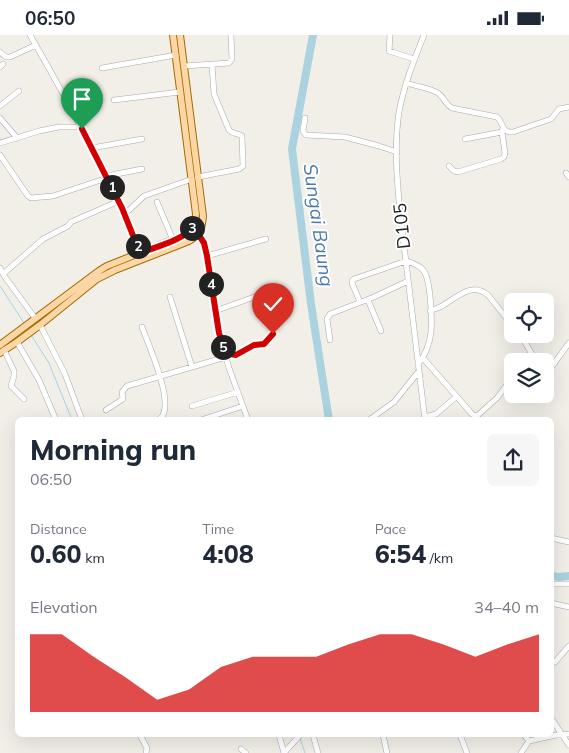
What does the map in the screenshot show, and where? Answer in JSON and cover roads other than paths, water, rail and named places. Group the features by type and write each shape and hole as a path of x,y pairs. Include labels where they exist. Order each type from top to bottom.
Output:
{"main road":[{"path":"1,349 18,341 40,325 97,279 189,241 199,233 203,216 180,92 173,35"},
{"path":"1,349 14,333 99,271 107,266 173,241 191,230 196,221 195,178 180,35"}],"street":[{"path":"30,35 41,52 107,177 125,214 140,253"},
{"path":"184,66 229,63 232,59 231,35"},
{"path":"390,35 388,51 414,59"},
{"name":"D105","path":"424,35 406,83 399,113 397,152 398,194 425,417"},
{"path":"0,52 6,57 10,57 36,45"},
{"path":"102,68 176,55"},
{"path":"125,214 144,196 195,178 239,169 243,166 242,136 230,132 214,94 212,64"},
{"path":"406,83 436,92 452,108 498,117 500,120 504,157 458,172 449,166"},
{"path":"0,106 19,91"},
{"path":"114,101 180,92"},
{"path":"465,139 502,130 513,132 551,119 559,109 569,107"},
{"path":"0,118 16,138"},
{"path":"305,118 303,131 306,135 345,137 397,152"},
{"path":"0,143 59,127 81,127"},
{"path":"92,148 142,139"},
{"path":"0,155 28,196 33,198 53,195 107,177 142,169"},
{"path":"3,274 43,239 68,226 71,222 119,201"},
{"path":"157,202 173,241"},
{"path":"193,226 204,243 219,333 247,417"},
{"path":"207,256 266,239"},
{"path":"360,302 352,285 353,280 406,261 417,265 425,271 430,291 431,333 423,358 418,364"},
{"path":"0,269 35,318"},
{"path":"330,339 327,319 330,313 368,300 408,281"},
{"path":"430,311 440,308 461,293 479,289 488,295 504,315"},
{"path":"215,311 257,296 260,297"},
{"path":"170,297 192,367"},
{"path":"368,300 381,331"},
{"path":"40,325 66,374 81,417"},
{"path":"142,327 165,397 164,414 162,417"},
{"path":"106,410 123,399 122,392 127,387 226,355 238,355 254,345 264,344 273,334"},
{"path":"18,341 39,380 55,417"},
{"path":"554,361 569,343"},
{"path":"1,349 14,371 11,386 24,399"},
{"path":"423,358 456,397 472,414 477,416 497,398 504,389"},
{"path":"373,417 394,402 419,371"},
{"path":"192,406 238,392"},
{"path":"429,417 436,414 456,397"},
{"path":"210,417 243,406"},
{"path":"554,539 569,542"},
{"path":"554,584 569,584"},
{"path":"554,604 569,607"},
{"path":"555,662 569,646"},
{"path":"554,721 566,735 569,745"},
{"path":"141,737 147,748 146,753"},
{"path":"280,737 285,752 298,737"},
{"path":"314,737 318,753"},
{"path":"383,737 387,753"},
{"path":"461,737 467,753"},
{"path":"526,737 529,741"},
{"path":"521,753 529,741 548,737"}],"waterway":[{"name":"Sungai Baung","path":"313,35 292,149 311,304 329,417"},
{"path":"0,286 24,323"},
{"path":"31,335 49,363 71,417"},
{"name":"Sungai Baung","path":"554,576 569,576"},
{"path":"300,738 305,753"}]}
